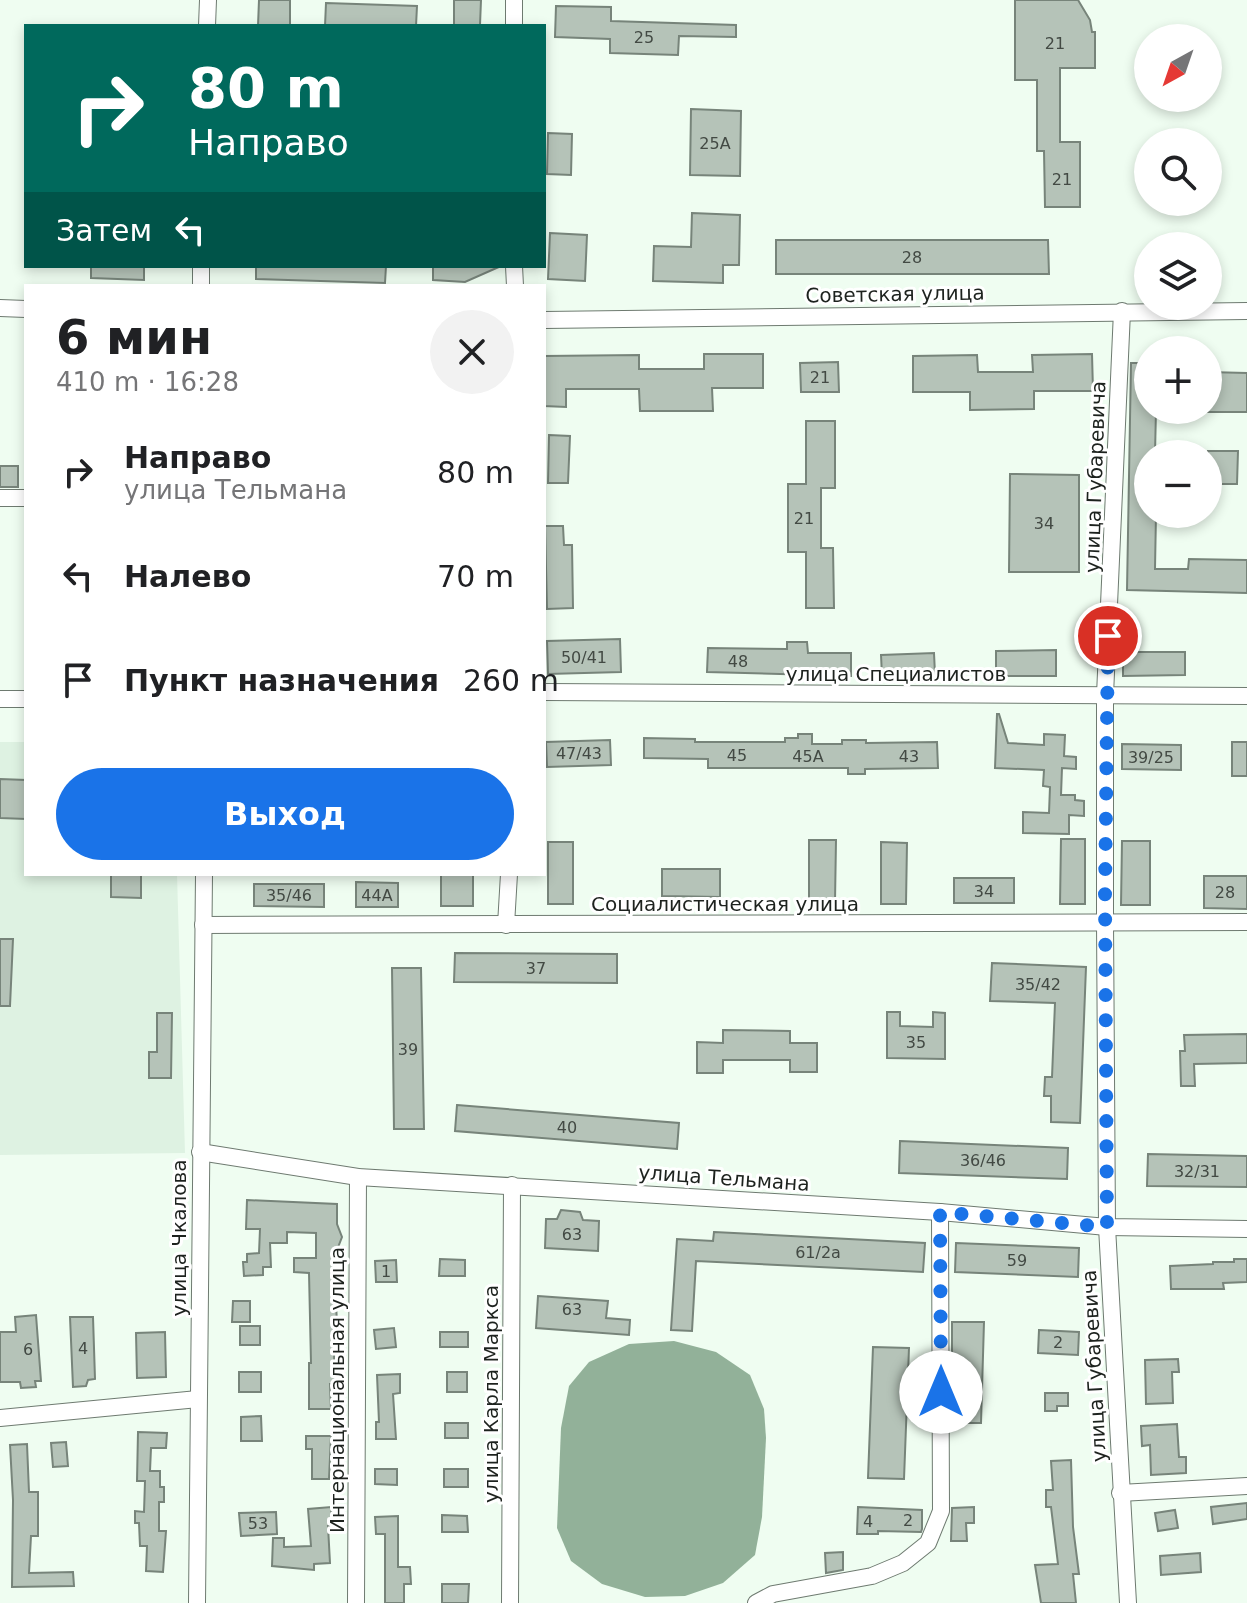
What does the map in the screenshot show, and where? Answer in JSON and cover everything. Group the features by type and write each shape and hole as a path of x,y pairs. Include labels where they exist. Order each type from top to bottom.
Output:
{"street":[{"path":"207,24 208,0"},
{"path":"514,0 514,24"},
{"path":"0,308 24,309"},
{"name":"улица Губаревича","path":"1122,311 1105,695 1105,922 1107,1227 1128,1603"},
{"name":"Советская улица","path":"546,320 1247,311"},
{"path":"0,498 24,498"},
{"name":"улица Специалистов","path":"546,692 1247,696"},
{"path":"0,699 24,699"},
{"name":"улица Чкалова","path":"197,1603 204,876"},
{"path":"506,925 509,876"},
{"name":"Социалистическая улица","path":"203,925 1247,922"},
{"name":"улица Тельмана","path":"200,1152 358,1177 940,1212 1107,1227 1247,1229"},
{"name":"Интернациональная улица","path":"356,1603 358,1177"},
{"name":"улица Карла Маркса","path":"510,1603 512,1185"},
{"path":"756,1603 773,1594 872,1576 903,1563 928,1543 941,1511 940,1212"},
{"path":"0,1418 198,1399"},
{"path":"1120,1493 1247,1486"}],"shaded area":[{"path":"0,742 24,742 24,876 177,876 185,1153 0,1155"},
{"path":"674,1341 716,1352 750,1375 764,1409 766,1438 762,1517 755,1555 723,1583 685,1596 645,1597 602,1584 571,1561 557,1528 561,1428 569,1386 589,1362 629,1344"}],"building":[{"path":"259,0 290,0 290,24 258,24"},
{"path":"454,0 481,0 480,24 454,24"},
{"path":"1015,0 1078,0 1090,20 1092,32 1095,32 1095,68 1060,68 1060,142 1080,142 1080,207 1045,207 1044,151 1037,151 1037,80 1015,80"},
{"path":"326,3 417,6 416,24 325,24"},
{"path":"556,6 611,7 611,21 736,25 736,37 679,36 678,55 610,53 610,39 555,37"},
{"path":"691,109 741,111 740,176 690,175"},
{"path":"548,133 572,134 571,175 547,174"},
{"path":"692,213 740,215 739,265 723,265 723,283 653,281 654,246 691,247"},
{"path":"550,233 587,235 585,281 548,279"},
{"path":"776,240 1048,240 1049,274 776,274"},
{"path":"91,268 144,268 144,280 91,278"},
{"path":"256,268 386,268 385,283 256,279"},
{"path":"433,268 496,268 465,282 433,280"},
{"path":"704,354 763,354 763,388 712,388 713,411 640,411 639,389 566,389 566,407 546,406 546,356 639,355 639,369 704,369"},
{"path":"1092,354 1093,391 1034,391 1034,409 970,410 970,392 913,392 913,356 977,355 978,372 1033,372 1032,355"},
{"path":"838,362 839,392 801,392 800,363"},
{"path":"1131,363 1134,363 1134,424 1156,424 1155,440 1134,440 1134,528 1156,528 1155,569 1188,569 1189,559 1247,560 1247,593 1127,590"},
{"path":"1222,372 1247,373 1247,412 1222,412"},
{"path":"806,421 835,421 835,488 821,488 821,548 833,548 834,608 806,608 806,552 788,552 788,484 806,484"},
{"path":"549,435 570,436 568,483 548,483"},
{"path":"1222,451 1238,451 1237,484 1222,484"},
{"path":"0,466 18,466 18,487 0,487"},
{"path":"1010,474 1079,475 1079,572 1009,572"},
{"path":"546,526 563,526 564,545 572,545 573,608 547,609"},
{"path":"620,639 621,672 548,674 547,641"},
{"path":"787,642 807,642 808,653 851,653 851,676 707,672 708,648 787,649"},
{"path":"1056,650 1056,676 996,676 996,651"},
{"path":"1123,652 1185,652 1185,675 1123,676"},
{"path":"934,653 935,674 882,676 881,655"},
{"path":"997,714 1008,743 1044,745 1044,734 1065,735 1064,756 1076,757 1076,769 1062,768 1061,795 1075,795 1075,800 1084,801 1084,816 1069,815 1069,834 1023,833 1023,812 1049,813 1050,787 1043,786 1044,770 995,768"},
{"path":"798,734 812,734 812,744 842,744 842,740 866,740 866,743 937,742 938,768 865,769 865,774 848,774 848,768 708,768 708,759 644,758 644,738 695,739 695,742 785,742 785,738 798,738"},
{"path":"610,740 611,765 547,767 546,742"},
{"path":"1232,742 1247,742 1247,776 1232,776"},
{"path":"1122,744 1181,745 1181,770 1122,769"},
{"path":"0,779 24,780 24,819 0,818"},
{"path":"1061,839 1085,839 1085,904 1060,904"},
{"path":"809,840 836,840 835,902 809,902"},
{"path":"1122,841 1150,841 1150,905 1121,905"},
{"path":"548,842 573,842 573,904 548,904"},
{"path":"881,842 907,843 906,904 881,904"},
{"path":"662,869 720,869 720,897 662,896"},
{"path":"111,876 141,876 141,898 111,897"},
{"path":"441,876 473,876 473,906 441,906"},
{"path":"1204,876 1247,876 1247,909 1204,908"},
{"path":"954,878 1014,878 1014,903 954,903"},
{"path":"356,882 398,883 398,907 356,907"},
{"path":"254,884 324,884 324,907 254,906"},
{"path":"0,939 13,939 10,1006 0,1006"},
{"path":"455,953 617,954 617,983 454,982"},
{"path":"992,963 1086,967 1080,1123 1051,1122 1051,1096 1044,1096 1045,1077 1052,1077 1055,1003 990,1001"},
{"path":"392,968 421,968 424,1129 394,1129"},
{"path":"887,1012 900,1012 900,1026 933,1027 933,1012 945,1013 945,1059 887,1058"},
{"path":"157,1013 172,1013 171,1078 149,1078 149,1052 157,1052"},
{"path":"723,1030 790,1031 790,1043 817,1043 817,1072 790,1072 790,1060 723,1060 723,1073 697,1073 697,1042 723,1043"},
{"path":"1247,1034 1247,1063 1194,1064 1195,1086 1181,1086 1180,1051 1185,1051 1184,1035"},
{"path":"457,1105 679,1123 677,1149 455,1131"},
{"path":"900,1141 1068,1148 1067,1179 899,1173"},
{"path":"1148,1154 1247,1156 1247,1187 1147,1186"},
{"path":"247,1200 337,1204 337,1224 342,1237 337,1250 337,1275 332,1275 332,1303 336,1303 337,1324 333,1324 335,1384 330,1384 331,1409 309,1409 309,1273 294,1272 294,1258 316,1258 316,1233 287,1232 287,1243 270,1243 271,1267 263,1267 263,1275 244,1276 243,1262 247,1262 247,1254 259,1253 260,1229 246,1229"},
{"path":"561,1210 580,1212 583,1220 599,1221 598,1251 545,1248 546,1219 557,1219"},
{"path":"714,1232 925,1243 923,1272 696,1261 692,1331 671,1330 677,1239 713,1241"},
{"path":"956,1243 1079,1248 1078,1277 955,1272"},
{"path":"440,1259 465,1260 465,1276 439,1276"},
{"path":"1234,1259 1247,1259 1247,1282 1223,1283 1224,1289 1171,1289 1170,1266 1234,1262"},
{"path":"396,1260 397,1282 376,1282 375,1261"},
{"path":"538,1296 608,1301 606,1318 630,1320 629,1335 536,1328"},
{"path":"233,1301 250,1301 250,1322 232,1322"},
{"path":"36,1315 41,1381 35,1381 36,1387 21,1388 20,1382 0,1382 0,1332 16,1332 15,1317"},
{"path":"70,1317 93,1317 95,1379 88,1380 86,1386 73,1387"},
{"path":"952,1322 984,1322 981,1423 952,1423 952,1406 966,1407 967,1371 952,1370"},
{"path":"240,1326 260,1326 260,1345 240,1345"},
{"path":"394,1328 396,1347 376,1349 374,1330"},
{"path":"1039,1330 1079,1332 1078,1355 1038,1353"},
{"path":"165,1332 166,1377 137,1378 136,1333"},
{"path":"440,1332 468,1332 468,1347 440,1347"},
{"path":"873,1347 909,1348 904,1479 868,1478"},
{"path":"1178,1359 1179,1372 1172,1372 1173,1403 1146,1404 1145,1360"},
{"path":"239,1372 261,1372 261,1392 239,1392"},
{"path":"447,1372 467,1372 467,1392 447,1392"},
{"path":"400,1374 400,1393 393,1394 396,1439 376,1439 376,1422 379,1422 377,1375"},
{"path":"1045,1393 1068,1393 1068,1406 1057,1406 1057,1411 1045,1411"},
{"path":"261,1416 262,1441 241,1441 241,1417"},
{"path":"445,1423 468,1423 468,1438 445,1438"},
{"path":"1177,1424 1179,1457 1186,1457 1186,1473 1151,1475 1150,1445 1142,1446 1141,1426"},
{"path":"138,1432 167,1433 166,1448 151,1448 150,1471 160,1471 160,1487 164,1487 164,1502 159,1502 159,1531 166,1531 163,1572 146,1571 147,1546 140,1546 139,1523 135,1523 135,1511 144,1512 145,1481 137,1481"},
{"path":"306,1436 331,1436 329,1479 312,1479 312,1449 306,1449"},
{"path":"66,1442 68,1466 53,1467 51,1443"},
{"path":"27,1444 29,1492 38,1492 38,1536 31,1536 29,1573 73,1572 74,1586 12,1587 10,1445"},
{"path":"1071,1460 1073,1527 1079,1574 1073,1574 1076,1603 1041,1603 1035,1565 1058,1564 1051,1507 1046,1507 1046,1490 1053,1490 1051,1461"},
{"path":"375,1469 397,1469 397,1485 375,1484"},
{"path":"444,1469 468,1469 468,1487 444,1487"},
{"path":"1247,1503 1247,1519 1213,1524 1211,1507"},
{"path":"331,1507 332,1526 328,1526 330,1563 314,1564 314,1570 272,1566 273,1538 284,1538 284,1547 311,1546 308,1509"},
{"path":"858,1507 922,1510 921,1532 857,1534"},
{"path":"974,1507 974,1523 966,1523 967,1541 951,1541 952,1508"},
{"path":"1175,1510 1178,1528 1158,1531 1155,1513"},
{"path":"276,1512 277,1534 241,1536 239,1513"},
{"path":"442,1515 467,1516 468,1532 442,1532"},
{"path":"398,1516 398,1567 410,1567 411,1584 404,1584 404,1603 385,1603 385,1534 376,1534 375,1517"},
{"path":"843,1552 843,1570 826,1573 825,1553"},
{"path":"1200,1553 1201,1572 1161,1575 1160,1556"},
{"path":"442,1584 469,1584 468,1603 442,1603"}],"route":[{"path":"941,1392 940,1212 1107,1227 1105,695 1108,636"}]}
